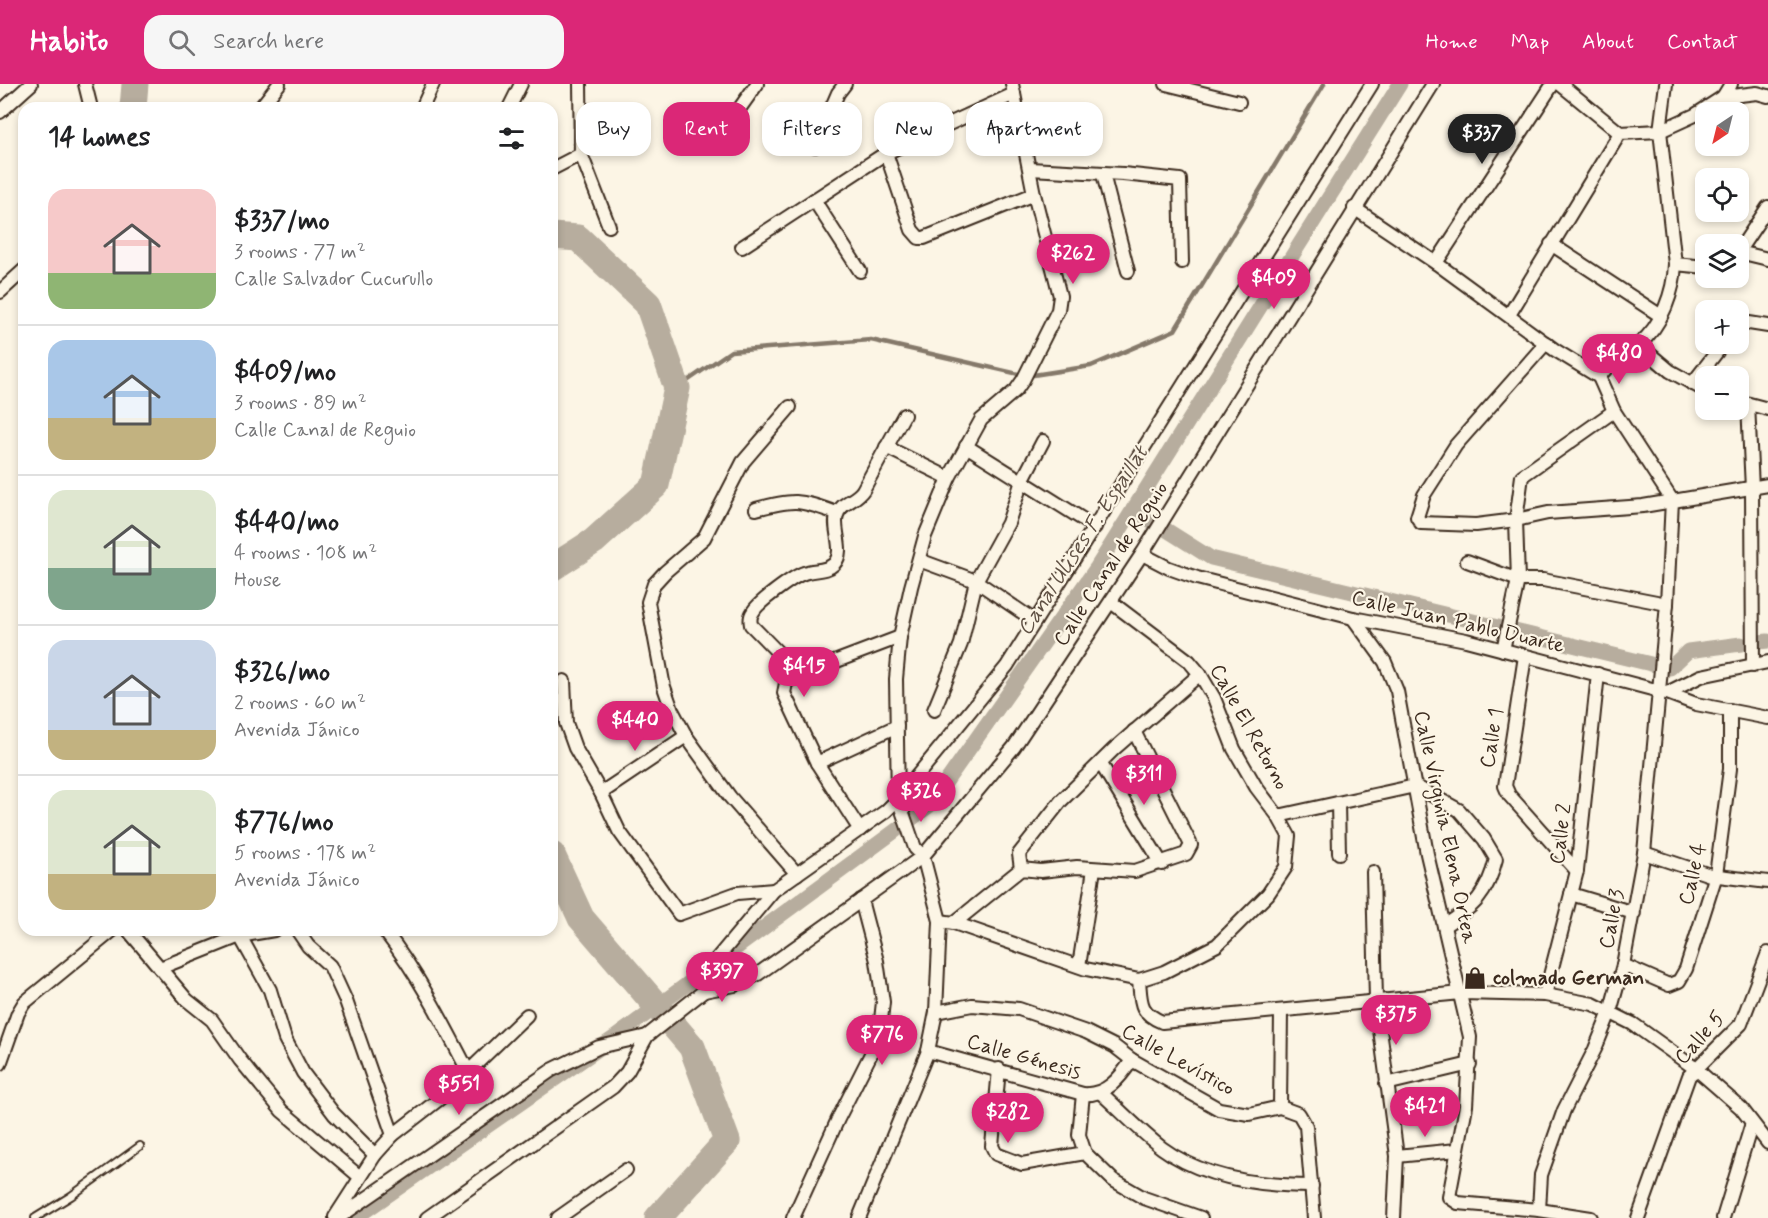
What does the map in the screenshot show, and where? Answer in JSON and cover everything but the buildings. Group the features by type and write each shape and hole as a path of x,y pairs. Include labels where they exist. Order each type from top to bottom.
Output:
{"street":[{"path":"0,112 31,84"},
{"path":"85,84 90,102"},
{"path":"265,102 279,84"},
{"path":"425,102 433,84"},
{"path":"512,102 521,84"},
{"path":"580,84 580,102"},
{"path":"744,102 757,84"},
{"path":"834,102 845,84"},
{"path":"1166,84 1239,102"},
{"name":"Calle Canal de Reguio","path":"1372,84 1007,666 899,804 774,890 714,962 704,991 735,985 758,974 861,900 919,852 1014,747 1142,554 1354,208 1433,84"},
{"path":"1436,262 1553,84"},
{"path":"1560,84 1620,133 1660,131 1695,115 1723,97 1731,84"},
{"path":"1599,377 1610,363 1639,345 1661,315 1674,282 1675,264 1660,131 1666,84"},
{"path":"859,1218 928,1051 936,1012 940,921 919,852 899,804 896,679 900,637 926,536 949,478 981,420 1016,390 1023,380 1058,310 1060,296 1034,194 1013,89 954,119"},
{"path":"1723,97 1757,93 1768,96"},
{"path":"1509,315 1620,133"},
{"path":"558,166 577,156"},
{"path":"582,156 609,226"},
{"path":"742,247 881,156"},
{"path":"887,156 912,230 919,238 1034,194"},
{"path":"1030,169 1180,180 1182,262"},
{"path":"1103,174 1128,271"},
{"path":"814,200 860,271"},
{"path":"1749,236 1768,207"},
{"path":"1354,208 1436,262 1546,343 1599,377 1614,411 1672,500"},
{"path":"1551,244 1661,315"},
{"path":"1749,254 1768,259"},
{"path":"1675,264 1695,266"},
{"path":"0,292 18,276"},
{"path":"1749,323 1768,326"},
{"path":"1546,343 1456,445 1424,495 1417,517 1418,521 1426,524 1476,525 1548,513 1643,506 1768,485"},
{"path":"1639,345 1670,371 1695,386"},
{"path":"1692,384 1715,354"},
{"path":"1749,404 1768,409"},
{"path":"790,406 743,462 704,538 654,584 648,602 664,687 672,710 686,736 730,797 797,874"},
{"path":"1503,650 1518,580 1516,520 1522,476 1614,411"},
{"path":"800,675 751,625 752,614 758,605 802,573 827,568 836,563 839,553 837,513 842,506 859,496 904,415"},
{"path":"1745,420 1752,489 1753,666"},
{"path":"934,710 962,644 976,581 1008,523 1022,481 1043,441"},
{"path":"966,446 1095,527"},
{"path":"886,447 949,478"},
{"path":"756,509 787,500 804,502 837,513"},
{"name":"Calle 3","path":"1539,1210 1541,1175 1564,1110 1610,1012 1634,913 1644,853 1662,693 1672,500"},
{"name":"Calle Juan Pablo Duarte","path":"1142,554 1169,568 1197,578 1353,618 1466,640 1598,674 1696,704 1768,718"},
{"path":"919,560 976,581 1035,621"},
{"path":"1467,561 1518,580 1543,580 1667,604"},
{"name":"Calle El Retorno","path":"1111,602 1189,661 1200,674 1214,698 1234,749 1289,836 1286,867 1268,894 1217,945 1164,972 1139,980"},
{"name":"Calle Virginia Elena Ortea","path":"1353,618 1384,662 1397,690 1427,854 1470,1037 1466,1106 1449,1197 1458,1203 1539,1210"},
{"path":"860,830 817,763 784,693 786,683 800,675 900,637"},
{"name":"Calle 1","path":"1524,656 1505,786 1509,795 1577,870"},
{"path":"1662,693 1701,676 1768,662"},
{"path":"1021,870 1019,854 1061,801 1134,731 1200,674"},
{"name":"Calle 2","path":"1545,996 1577,870 1598,674"},
{"path":"564,681 566,723 575,748 601,793 619,831 679,914 737,893 774,890"},
{"name":"Calle 4","path":"1623,965 1670,985 1678,981 1686,969 1716,875 1730,769 1730,710"},
{"path":"817,763 897,726"},
{"path":"954,923 1021,870 1094,868 1136,871 1186,854 1191,844 1134,731"},
{"path":"601,793 686,736"},
{"path":"1101,764 1162,864"},
{"path":"1278,816 1415,786 1459,810 1484,839 1496,859 1490,882 1480,897 1466,912 1444,926"},
{"path":"1338,803 1339,853"},
{"path":"1644,853 1716,875 1768,882"},
{"path":"1079,966 1094,868"},
{"path":"1373,872 1376,1000 1397,1156 1394,1218"},
{"path":"1571,894 1634,913"},
{"path":"793,1218 838,1119 879,1038 883,1002 877,961 861,900"},
{"path":"940,921 954,923 1079,966 1139,980 1141,1005 1149,1017 1162,1022 1461,993 1545,996 1593,1004 1633,1024 1696,1068 1741,1108 1768,1143"},
{"path":"0,1064 18,1013 24,1003 106,936"},
{"path":"133,936 187,1000 212,1020 240,1060 282,1111 360,1177"},
{"path":"160,968 240,936 270,990 285,1039 303,1073 334,1114 375,1155"},
{"path":"301,936 308,946 330,966 346,1001 393,1135"},
{"path":"388,936 432,1001 468,1071"},
{"name":"Calle 5","path":"1638,1218 1689,1076 1741,1024 1768,953"},
{"path":"427,1218 594,1103 627,1072 647,1036 704,991"},
{"name":"Calle Levístico","path":"936,1012 972,1005 1019,1009 1086,1032 1114,1046 1132,1060 1219,1109 1249,1114 1280,1107"},
{"path":"1281,1011 1280,1107 1295,1112 1305,1122 1314,1218"},
{"path":"337,1218 360,1177 393,1135 442,1097 527,1015"},
{"path":"337,1218 552,1070 599,1047 647,1036"},
{"name":"Calle Génesis","path":"928,1051 1083,1094 1101,1093 1124,1072 1132,1060"},
{"path":"1386,1084 1470,1064"},
{"path":"999,1069 992,1146 996,1154 1022,1164 1084,1153"},
{"path":"1101,1093 1163,1149 1188,1163 1217,1174 1258,1183 1312,1186"},
{"path":"1083,1094 1079,1135 1084,1153 1113,1180 1144,1198 1202,1218"},
{"path":"1723,1218 1752,1123"},
{"path":"1397,1156 1457,1150"},
{"path":"558,1218 626,1170"},
{"path":"1539,1210 1591,1218"}],"lane":[{"path":"34,1218 71,1196 140,1146"}],"waterway":[{"path":"134,102 135,84"},
{"path":"677,388 731,351 871,340 1027,376 1091,366 1175,330 1324,84"},
{"name":"Canal Ulises F. Espaillat","path":"355,1218 614,1038 929,806 1097,567 1400,84"},
{"path":"558,236 578,238 648,304 677,388 656,485 594,541 558,564"},
{"path":"1133,509 1153,522"},
{"path":"1165,529 1211,558 1498,627"},
{"path":"1515,631 1655,665"},
{"path":"1758,642 1768,641"},
{"path":"1670,668 1688,651 1741,644"},
{"path":"558,868 581,918 692,1047 727,1141 658,1218"}],"place":[{"name":"colmado German","path":"1475,978"}]}
